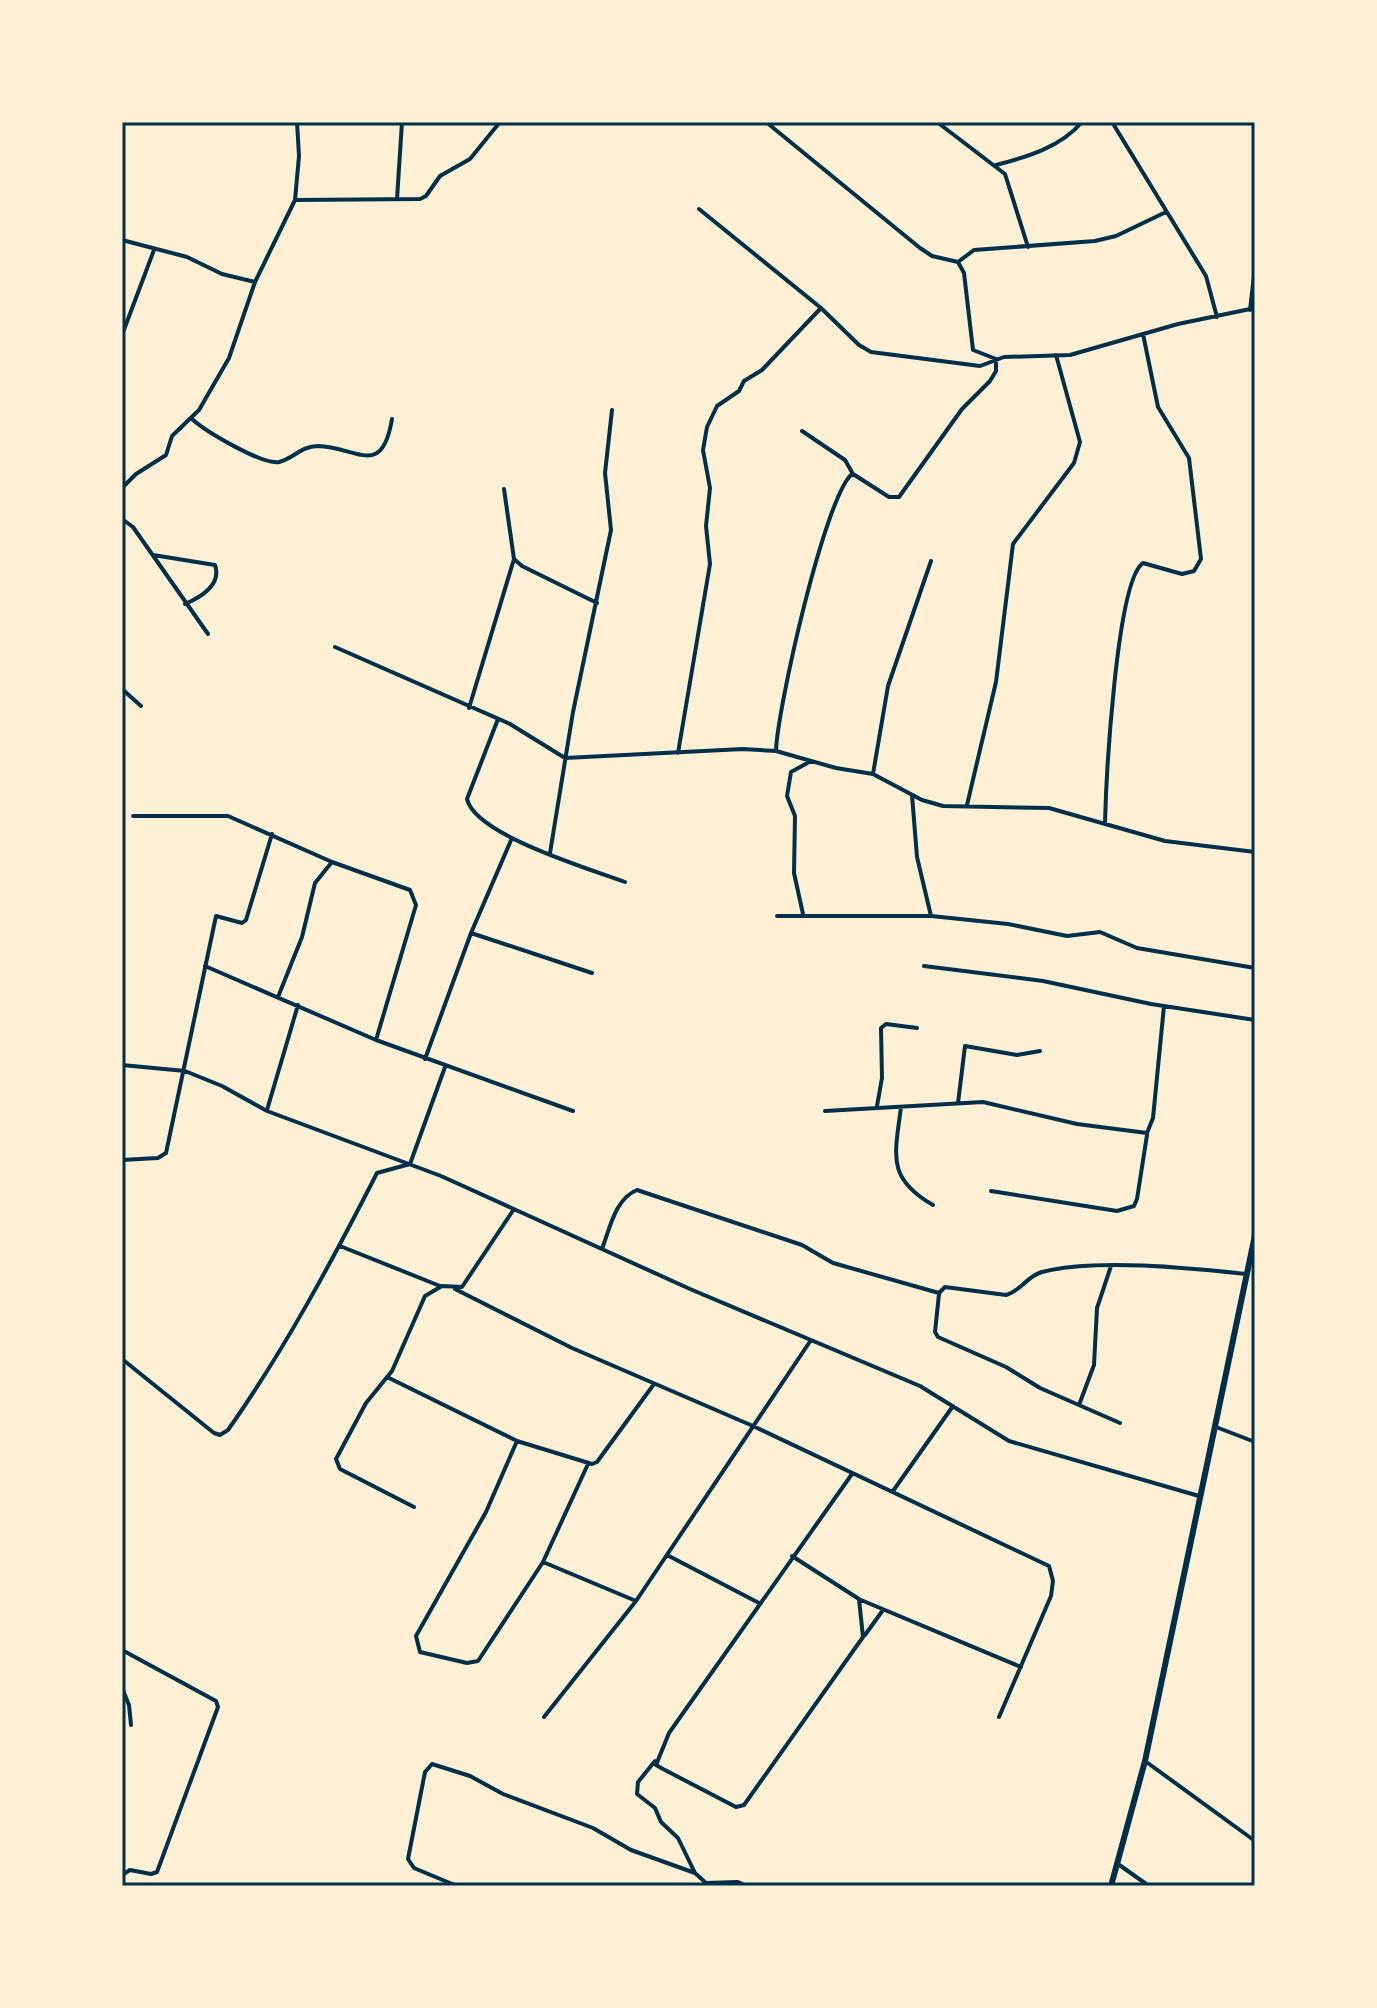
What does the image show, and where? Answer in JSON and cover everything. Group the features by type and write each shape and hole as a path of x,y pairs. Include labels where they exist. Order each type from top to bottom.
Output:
{"main road":[{"path":"1111,1886 1145,1761 1255,1235"}],"street":[{"path":"122,488 136,474 166,455 172,436 192,419 229,358 255,282 295,200 299,156 297,122"},
{"path":"397,200 402,122"},
{"path":"295,200 397,200 426,196 433,181 470,159 500,122"},
{"path":"766,122 920,248 932,256 958,262 964,273 973,350 996,359"},
{"path":"937,122 1005,174 1028,247"},
{"path":"996,165 1041,150 1075,131 1082,122"},
{"path":"1112,122 1206,276 1217,317"},
{"path":"699,209 821,308 850,338 871,352 970,366 996,359 1070,355 1143,334 1252,309 1255,267"},
{"path":"958,262 968,251 1095,241 1116,236 1166,212"},
{"path":"122,240 187,257 222,274 255,282"},
{"path":"122,335 154,250"},
{"path":"678,753 710,564 706,526 710,488 703,450 707,427 717,406 739,391 744,381 762,370 821,308"},
{"path":"1105,823 1115,676 1133,577 1143,563 1182,574 1194,571 1201,559 1189,458 1158,407 1143,334"},
{"path":"967,805 996,682 1013,544 1050,497 1079,452 1080,442 1056,355"},
{"path":"802,431 845,460 853,474 889,497 899,497 962,409 990,381 996,371 996,359"},
{"path":"550,853 565,758 611,530 605,473 612,410"},
{"path":"192,419 213,437 246,449 262,461 281,462 298,450 311,446 327,447 363,458 370,456 383,449 388,442 392,419"},
{"path":"776,751 782,705 825,531 848,478 853,474"},
{"path":"469,708 514,559 504,489"},
{"path":"122,519 133,527 208,634"},
{"path":"153,555 215,565 218,573 213,585 185,604"},
{"path":"514,559 522,566 597,603"},
{"path":"873,774 888,686 931,561"},
{"path":"335,647 498,719 565,758 776,751 873,774 912,795 943,806 1049,808 1165,841 1255,852"},
{"path":"122,689 141,706"},
{"path":"498,719 467,799 473,814 512,838 625,882"},
{"path":"803,914 794,873 795,816 787,796 791,772 811,761"},
{"path":"912,795 917,857 931,916"},
{"path":"133,816 228,816 332,862 410,890 415,896 416,905 376,1040"},
{"path":"122,1160 158,1158 166,1153 216,916 242,923 246,920 272,834"},
{"path":"425,1059 471,933 512,838"},
{"path":"278,997 302,937 315,883 332,862"},
{"path":"777,916 931,916 1008,924 1067,936 1100,932 1137,948 1255,968"},
{"path":"471,933 592,973"},
{"path":"205,966 376,1040 573,1111"},
{"path":"924,966 1043,981 1164,1006 1255,1020"},
{"path":"267,1111 298,1005"},
{"path":"991,1191 1117,1211 1127,1209 1137,1199 1147,1133 1153,1118 1164,1006"},
{"path":"877,1106 882,1078 881,1028 886,1024 917,1028"},
{"path":"958,1103 965,1046 1010,1055 1040,1051"},
{"path":"122,1065 185,1071 222,1086 267,1111 410,1164 920,1386 1009,1441 1199,1496"},
{"path":"410,1164 445,1067"},
{"path":"825,1111 983,1102 1077,1124 1147,1133"},
{"path":"901,1107 895,1155 899,1176 914,1194 933,1205"},
{"path":"122,1359 220,1435 261,1383 340,1246 377,1173 410,1164"},
{"path":"602,1249 619,1205 628,1193 648,1191 802,1245 833,1263 939,1293"},
{"path":"455,1289 462,1287 514,1209"},
{"path":"340,1246 455,1289 572,1348 753,1426 1049,1566 1053,1581 1051,1596 999,1717"},
{"path":"1120,1423 938,1337 935,1332 939,1293 945,1287 1006,1295 1042,1272 1111,1266 1246,1274"},
{"path":"1079,1405 1094,1365 1097,1308 1111,1266"},
{"path":"414,1507 336,1464 341,1448 366,1403 387,1377 421,1303 430,1291 442,1286"},
{"path":"544,1717 636,1601 811,1339"},
{"path":"387,1377 517,1441 588,1464 597,1462 654,1384"},
{"path":"893,1491 953,1406"},
{"path":"1214,1426 1255,1442"},
{"path":"517,1441 486,1512 416,1636 420,1652 467,1663 478,1661 543,1562 588,1464"},
{"path":"747,1886 738,1882 706,1883 695,1873 678,1838 636,1791 638,1782 656,1760 669,1733 759,1603 852,1474"},
{"path":"667,1555 759,1603"},
{"path":"792,1556 859,1599 1021,1667"},
{"path":"543,1562 636,1601"},
{"path":"859,1599 863,1637"},
{"path":"656,1760 656,1765 663,1769 741,1807 883,1609"},
{"path":"122,1650 216,1701 218,1707 157,1872 151,1874 130,1870 122,1875"},
{"path":"122,1688 129,1705 131,1725"},
{"path":"1145,1761 1255,1841"},
{"path":"457,1886 414,1868 408,1859 425,1772 432,1764 470,1776 503,1794 612,1837 631,1850 695,1873"},
{"path":"1116,1863 1149,1886"}]}
